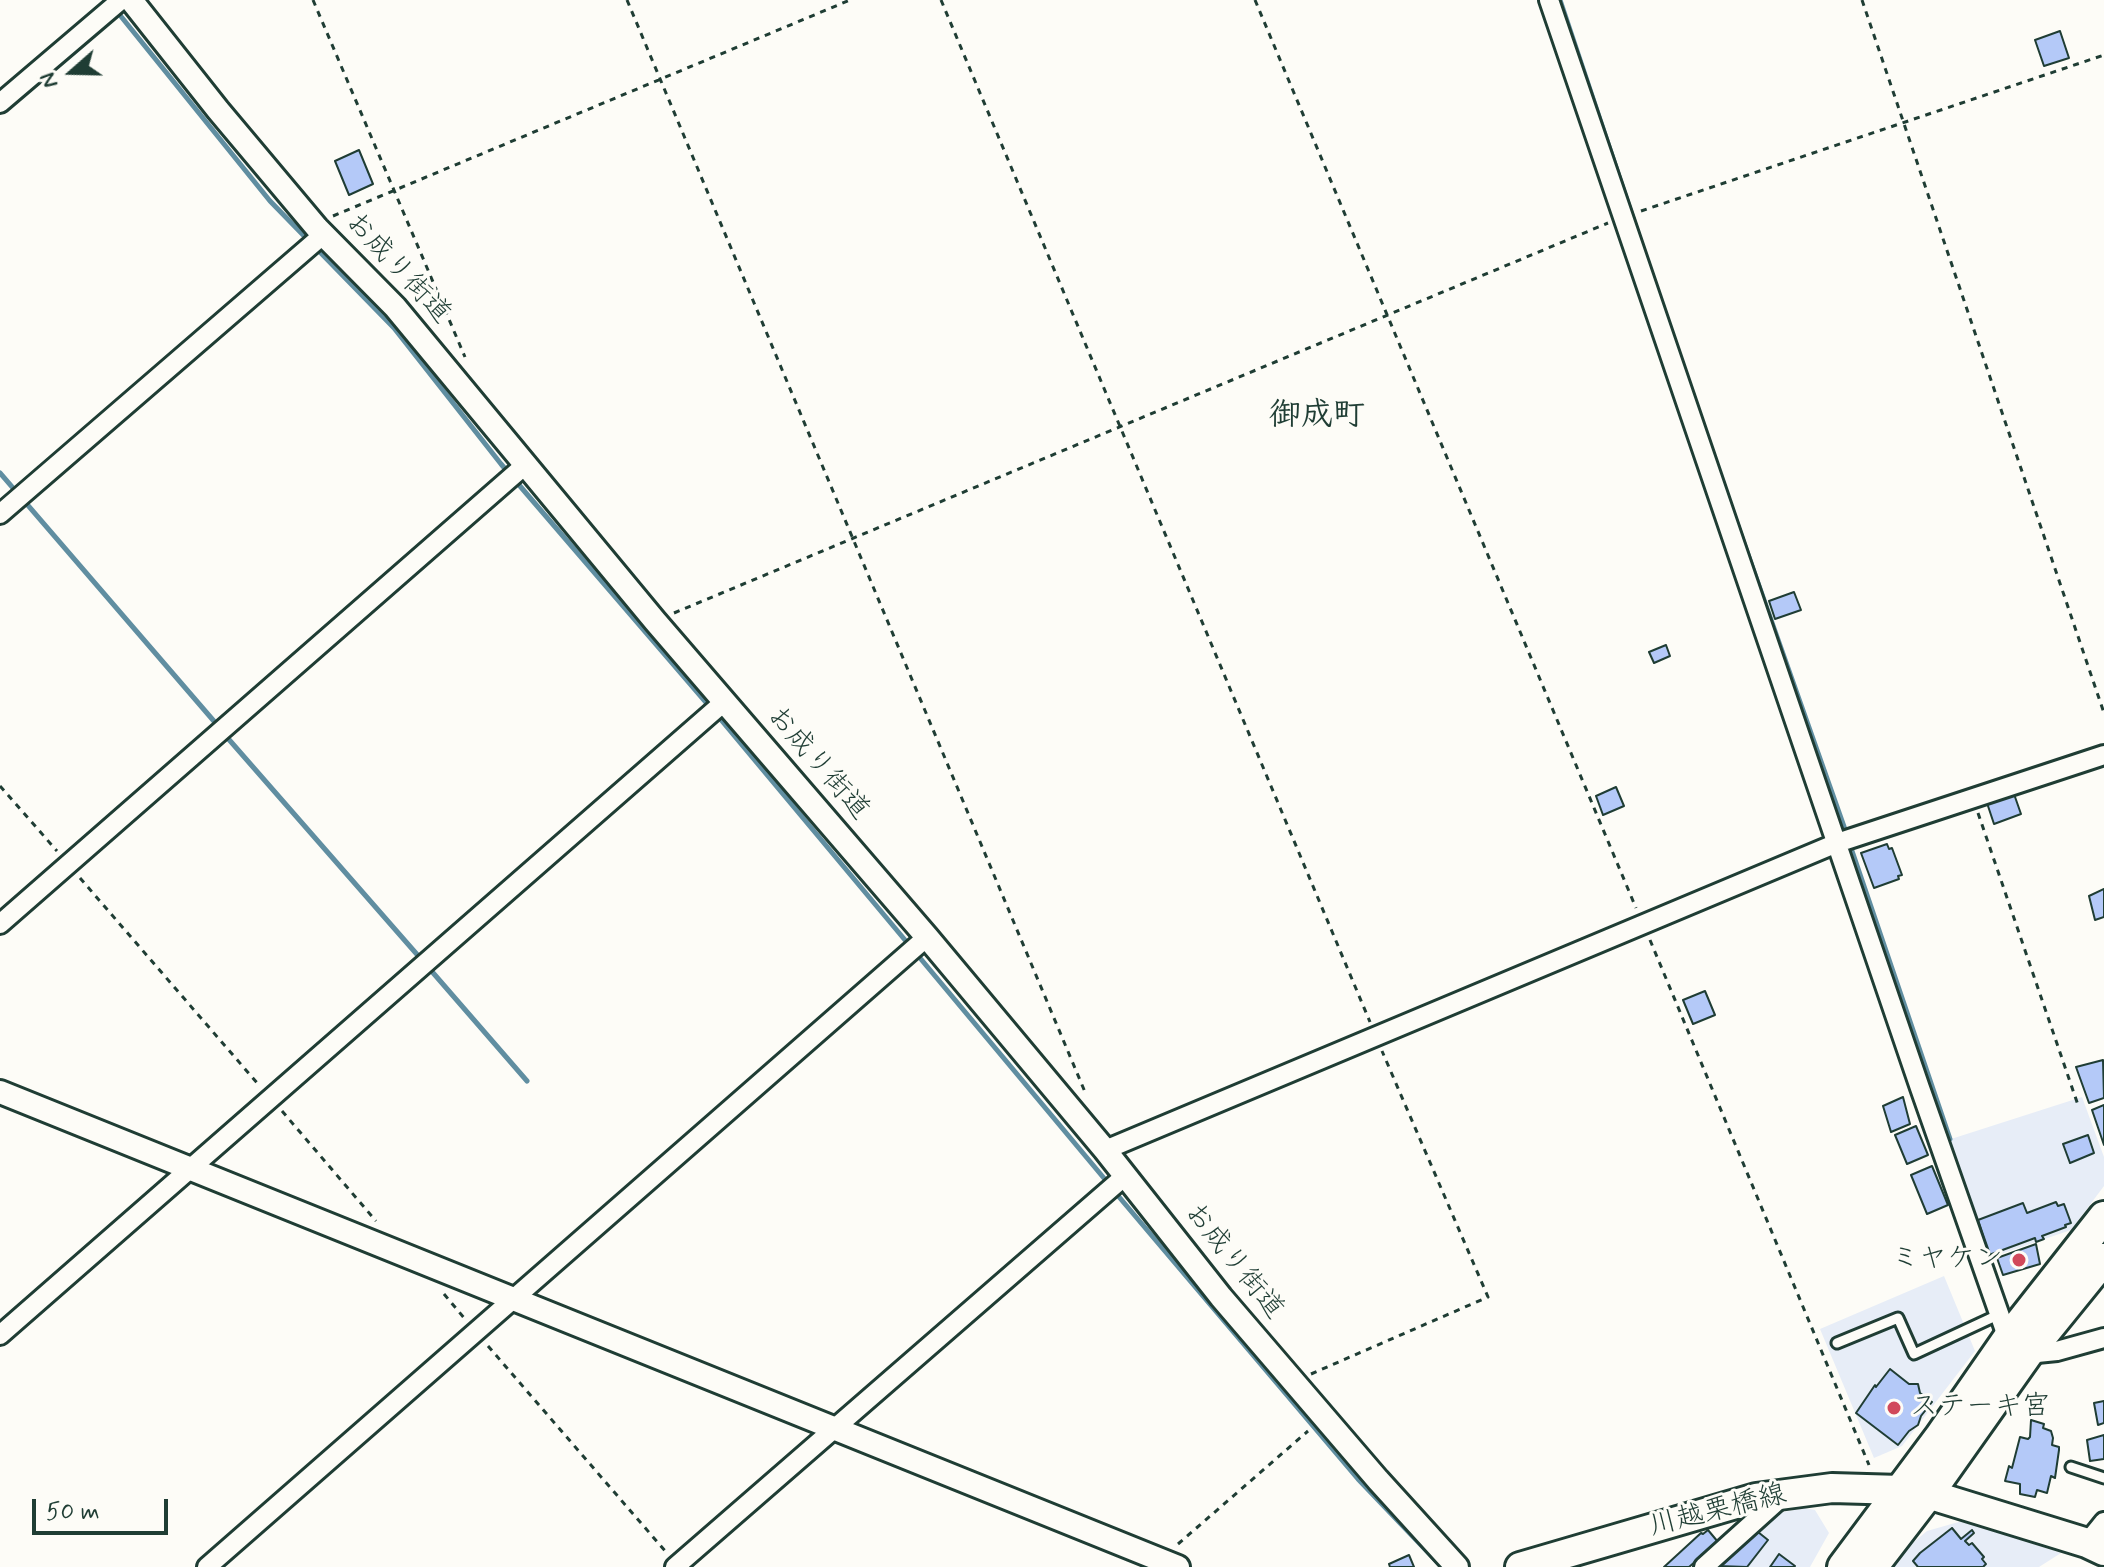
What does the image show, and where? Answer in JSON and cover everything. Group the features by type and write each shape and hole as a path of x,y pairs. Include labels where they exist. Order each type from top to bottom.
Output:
{"highway":[{"path":"1843,1567 2012,1335 2104,1217"},
{"path":"2012,1335 2104,1259"},
{"path":"1872,1567 1900,1491"}],"main road":[{"name":"川越栗橋線","path":"1520,1567 1722,1507 1787,1492 1832,1488 1900,1491 2098,1539"}],"street":[{"path":"0,103 121,0"},
{"name":"お成り街道","path":"131,0 218,110 321,231 395,307 524,466 927,937 1105,1150 1221,1297 1457,1567"},
{"path":"1549,0 1837,843 2012,1335 2057,1351 2104,1338"},
{"path":"0,514 321,231"},
{"path":"0,924 524,466"},
{"path":"0,1335 724,702"},
{"path":"1105,1150 1837,843 2104,755"},
{"path":"207,1567 927,937"},
{"path":"0,1092 1169,1563"},
{"path":"676,1566 1125,1176"},
{"path":"1704,1567 1787,1492"}],"lane":[{"path":"1837,1343 1898,1318 1914,1354 2012,1335"},
{"path":"2071,1467 2104,1478"}],"path":[{"path":"313,0 464,356 469,372 466,391"},
{"path":"627,0 1092,1109 1084,1126"},
{"path":"321,231 326,220 392,190 850,0"},
{"path":"941,0 1488,1297 1293,1381"},
{"path":"1255,0 1868,1459 1900,1491"},
{"path":"1862,0 2104,713"},
{"path":"655,621 1623,217 2104,55"},
{"path":"0,786 388,1235 396,1250"},
{"path":"1974,800 2078,1105"},
{"path":"419,1259 428,1275 676,1566"},
{"path":"1169,1563 1324,1417"}],"shaded area":[{"path":"2082,1097 2104,1157 2104,1186 2071,1230 1989,1258 1948,1140"},
{"path":"1944,1276 1975,1351 1902,1446 1874,1458 1820,1329"},
{"path":"1805,1508 1815,1510 1829,1533 1810,1567 1713,1567 1778,1513"},
{"path":"1962,1521 2061,1553 2039,1567 1891,1567 1927,1531"}],"building":[{"path":"2060,31 2069,58 2044,66 2035,40"},
{"path":"359,150 373,184 349,195 335,161"},
{"path":"1794,592 1801,610 1775,619 1769,601"},
{"path":"1666,645 1670,656 1654,663 1649,652"},
{"path":"1616,787 1624,806 1603,815 1596,796"},
{"path":"2014,794 2021,814 1994,824 1987,803"},
{"path":"1887,844 1889,849 1892,848 1902,875 1874,888 1861,853"},
{"path":"2104,889 2104,917 2095,920 2089,896"},
{"path":"1705,991 1715,1015 1693,1024 1683,1000"},
{"path":"2103,1060 2104,1098 2089,1103 2076,1067"},
{"path":"1903,1097 1910,1124 1891,1132 1883,1106"},
{"path":"2104,1105 2104,1145 2092,1110"},
{"path":"1916,1126 1928,1155 1907,1164 1895,1135"},
{"path":"2088,1135 2094,1153 2070,1163 2063,1144"},
{"path":"1932,1166 1948,1205 1927,1214 1911,1175"},
{"path":"2056,1202 2058,1206 2064,1204 2071,1223 2066,1227 2042,1236 2044,1239 2036,1242 2035,1238 1989,1255 1978,1220 2023,1203 2027,1213"},
{"name":"ミヤケン","path":"2036,1244 2040,1264 2003,1275 1997,1258"},
{"name":"ステーキ宮","path":"1890,1369 1909,1384 1918,1384 1920,1393 1932,1402 1918,1425 1898,1445 1856,1413"},
{"path":"2104,1401 2104,1423 2098,1425 2094,1403"},
{"path":"2031,1420 2044,1424 2043,1428 2051,1431 2052,1445 2059,1447 2055,1478 2051,1476 2047,1493 2037,1490 2035,1497 2020,1494 2020,1484 2005,1481 2009,1466 2012,1468 2020,1437 2030,1437"},
{"path":"2104,1435 2104,1459 2090,1461 2087,1440"},
{"path":"1952,1528 1961,1539 1972,1530 1974,1533 1965,1541 1969,1545 1972,1543 1986,1564 1983,1567 1918,1567 1913,1561"},
{"path":"1708,1530 1718,1542 1689,1567 1664,1567 1701,1533"},
{"path":"1758,1532 1768,1540 1747,1567 1717,1566"},
{"path":"1779,1554 1795,1566 1770,1567"},
{"path":"1409,1555 1414,1567 1390,1567 1389,1564"}],"waterway":[{"path":"1560,0 1660,299"},
{"path":"115,9 270,201 309,241"},
{"path":"316,248 394,328 501,464 710,707"},
{"path":"0,473 219,727"},
{"path":"1728,498 1847,835"},
{"path":"717,715 1108,1183"},
{"path":"225,735 421,959"},
{"path":"1850,845 1950,1139"},
{"path":"428,967 527,1081"},
{"path":"1114,1191 1358,1479 1442,1567"}],"place":[{"name":"ミヤケン","path":"2019,1260"},
{"name":"ステーキ宮","path":"1894,1408"}],"district":[{"name":"御成町","path":"1317,417"}]}
